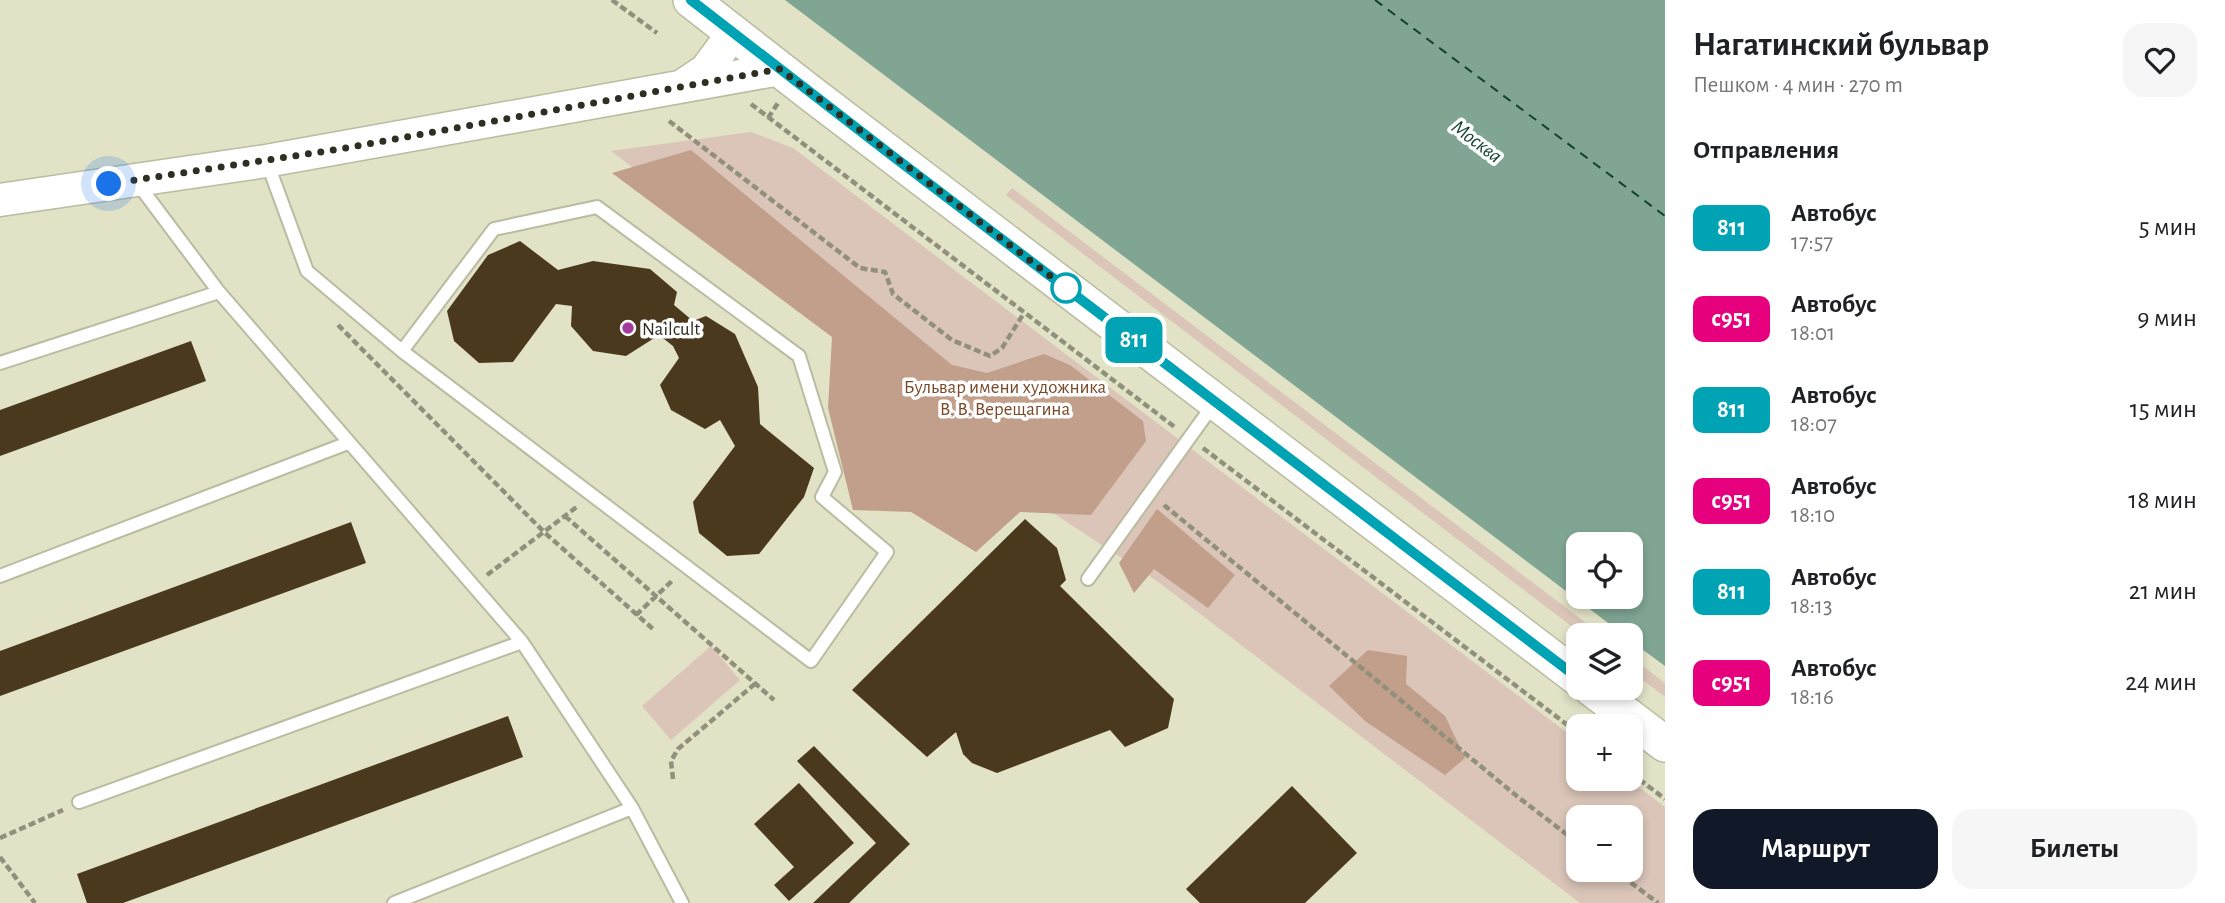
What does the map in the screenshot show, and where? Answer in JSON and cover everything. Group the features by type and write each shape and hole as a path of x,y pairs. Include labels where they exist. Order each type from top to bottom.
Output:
{"main road":[{"path":"691,0 1566,669"},
{"path":"1607,700 1665,744"}],"street":[{"path":"681,87 706,70 734,32"},
{"path":"0,200 267,161 780,69"}],"lane":[{"path":"267,161 307,271 402,351 811,662 887,552 822,496 835,472 799,356 597,207 494,229 402,351"},
{"path":"136,180 219,292 522,642 632,807 682,903"},
{"path":"0,363 219,292"},
{"path":"1087,579 1215,402"},
{"path":"0,576 348,443"},
{"path":"79,802 522,642"},
{"path":"394,903 632,807"}],"path":[{"path":"612,0 657,33"},
{"path":"751,104 1566,724"},
{"path":"669,121 860,268 885,272 893,294 952,340 990,356 1002,348 1024,313"},
{"path":"334,321 544,532 653,629"},
{"path":"1152,489 1161,502 1566,834"},
{"path":"472,586 592,495"},
{"path":"565,516 774,699"},
{"path":"636,615 687,567"},
{"path":"673,779 671,761 678,750 756,683"},
{"path":"1643,782 1665,799"},
{"path":"0,838 79,802"},
{"path":"0,857 35,903"},
{"path":"1630,882 1657,903"}],"green space":[{"name":"Бульвар имени художника В. В. Верещагина","path":"751,132 793,148 1566,732 1566,791 1643,790 1665,807 1665,903 1580,903 1157,581 949,445 917,383 611,151"},
{"path":"691,150 952,365 987,373 1044,354 1070,365 1143,421 1146,441 1091,515 1020,512 976,552 911,512 853,510 828,408 832,337 612,173"},
{"path":"1012,188 1586,623 1567,623 1006,195"},
{"path":"1157,509 1235,575 1208,608 1154,569 1134,593 1119,563"},
{"path":"711,646 740,680 671,740 642,706"},
{"path":"1368,650 1407,656 1406,684 1445,716 1465,758 1445,775 1365,721 1329,686"},
{"path":"1643,666 1665,683 1665,697 1643,680"}],"water":[{"name":"Москва","path":"785,0 1665,0 1665,666 1643,650 1643,623 1608,623 1590,609 1643,609 1643,532 1566,532 1566,591"}],"building":[{"path":"520,241 558,270 593,261 650,269 677,292 674,305 693,321 706,316 735,334 758,387 760,424 814,468 804,497 759,554 727,556 699,533 693,502 735,446 720,420 705,429 671,410 660,385 679,358 673,346 659,335 626,356 593,351 571,326 572,306 556,304 513,362 479,363 454,341 447,311 488,255"},
{"path":"191,341 206,381 0,456 0,410"},
{"path":"1025,519 1057,548 1066,580 1060,586 1174,699 1168,728 1125,747 1110,730 997,773 972,763 963,754 956,732 927,757 852,690"},
{"path":"351,522 366,563 0,696 0,651"},
{"path":"508,716 523,757 123,903 87,903 77,874"},
{"path":"814,746 910,844 849,903 813,903 876,843 797,761"},
{"path":"799,783 854,843 789,901 774,885 794,867 754,824"},
{"path":"1292,786 1357,853 1305,903 1200,903 1186,889"}],"ferry route":[{"path":"1375,0 1665,216"}],"bus line":[{"name":"811","path":"691,0 1566,669"}],"place":[{"name":"Nailcult","path":"628,328"}],"route":[{"path":"109,184 340,149 780,69 1066,288"}]}
